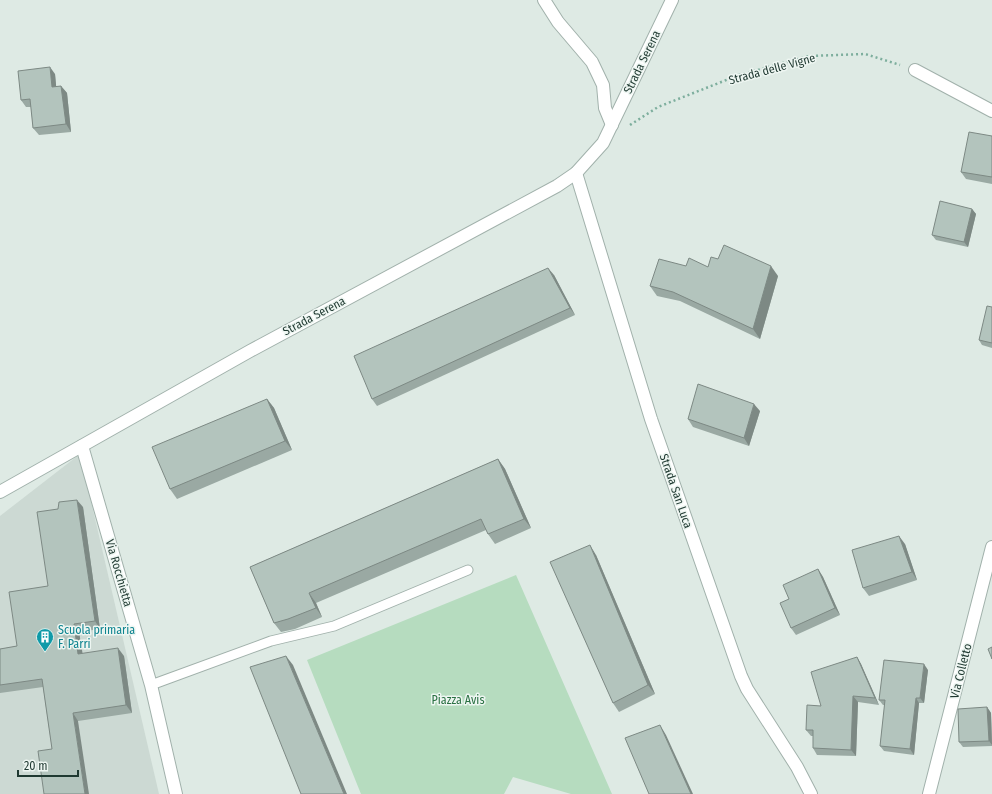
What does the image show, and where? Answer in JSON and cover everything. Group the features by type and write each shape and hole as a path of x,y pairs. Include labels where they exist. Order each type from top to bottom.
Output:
{"street":[{"name":"Strada Serena","path":"544,0 558,22 592,62 603,85 605,108 612,125"},
{"name":"Strada Serena","path":"0,492 250,351 557,186 576,173 603,144 672,0"},
{"path":"915,70 992,110"},
{"name":"Strada San Luca","path":"576,173 651,419 741,676 747,689 797,767 811,794"},
{"name":"Via Rocchietta","path":"82,446 151,685 176,794"},
{"name":"Via Colletto","path":"929,794 992,547"}],"lane":[{"path":"151,685 271,641 334,626 468,570"}],"path":[{"name":"Strada delle Vigne","path":"627,127 658,107 739,76 809,56 864,54 915,70"}],"shaded area":[{"path":"80,454 159,794 0,794 0,516"}],"green space":[{"name":"Piazza Avis","path":"516,575 612,794 571,794 513,777 504,794 361,794 307,660"}],"building":[{"path":"50,67 52,87 61,86 66,124 33,128 30,99 21,100 18,71"},
{"path":"969,132 992,136 992,177 961,172"},
{"path":"940,201 972,209 964,242 932,235"},
{"path":"724,245 771,266 753,329 673,292 650,286 659,259 686,266 689,258 708,267 711,257 718,259"},
{"path":"548,268 570,308 372,399 354,356"},
{"path":"987,306 992,307 992,343 979,340"},
{"path":"698,384 754,404 744,438 688,419"},
{"path":"267,399 285,441 170,489 152,447"},
{"path":"498,459 524,519 488,534 481,519 309,593 316,608 274,623 250,567"},
{"name":"Scuola primaria F. Parri","path":"77,500 95,621 74,624 78,654 118,648 126,705 73,713 85,794 44,794 38,751 52,749 42,679 0,685 0,649 17,646 9,592 48,586 37,512 58,509 59,502"},
{"path":"899,536 912,572 863,588 852,550"},
{"path":"590,545 648,685 613,703 550,562"},
{"path":"818,569 835,608 791,628 780,603 789,599 783,585"},
{"path":"992,647 992,659 988,649"},
{"path":"286,656 344,794 301,794 250,667"},
{"path":"857,657 875,698 853,696 851,750 813,748 813,730 806,730 807,705 821,706 811,672"},
{"path":"884,660 924,664 920,698 916,698 910,749 880,746 885,700 879,700"},
{"path":"987,707 989,741 959,742 958,709"},
{"path":"660,725 691,794 649,794 625,738"}],"place":[{"name":"Scuola primaria F. Parri","path":"45,652"}]}
